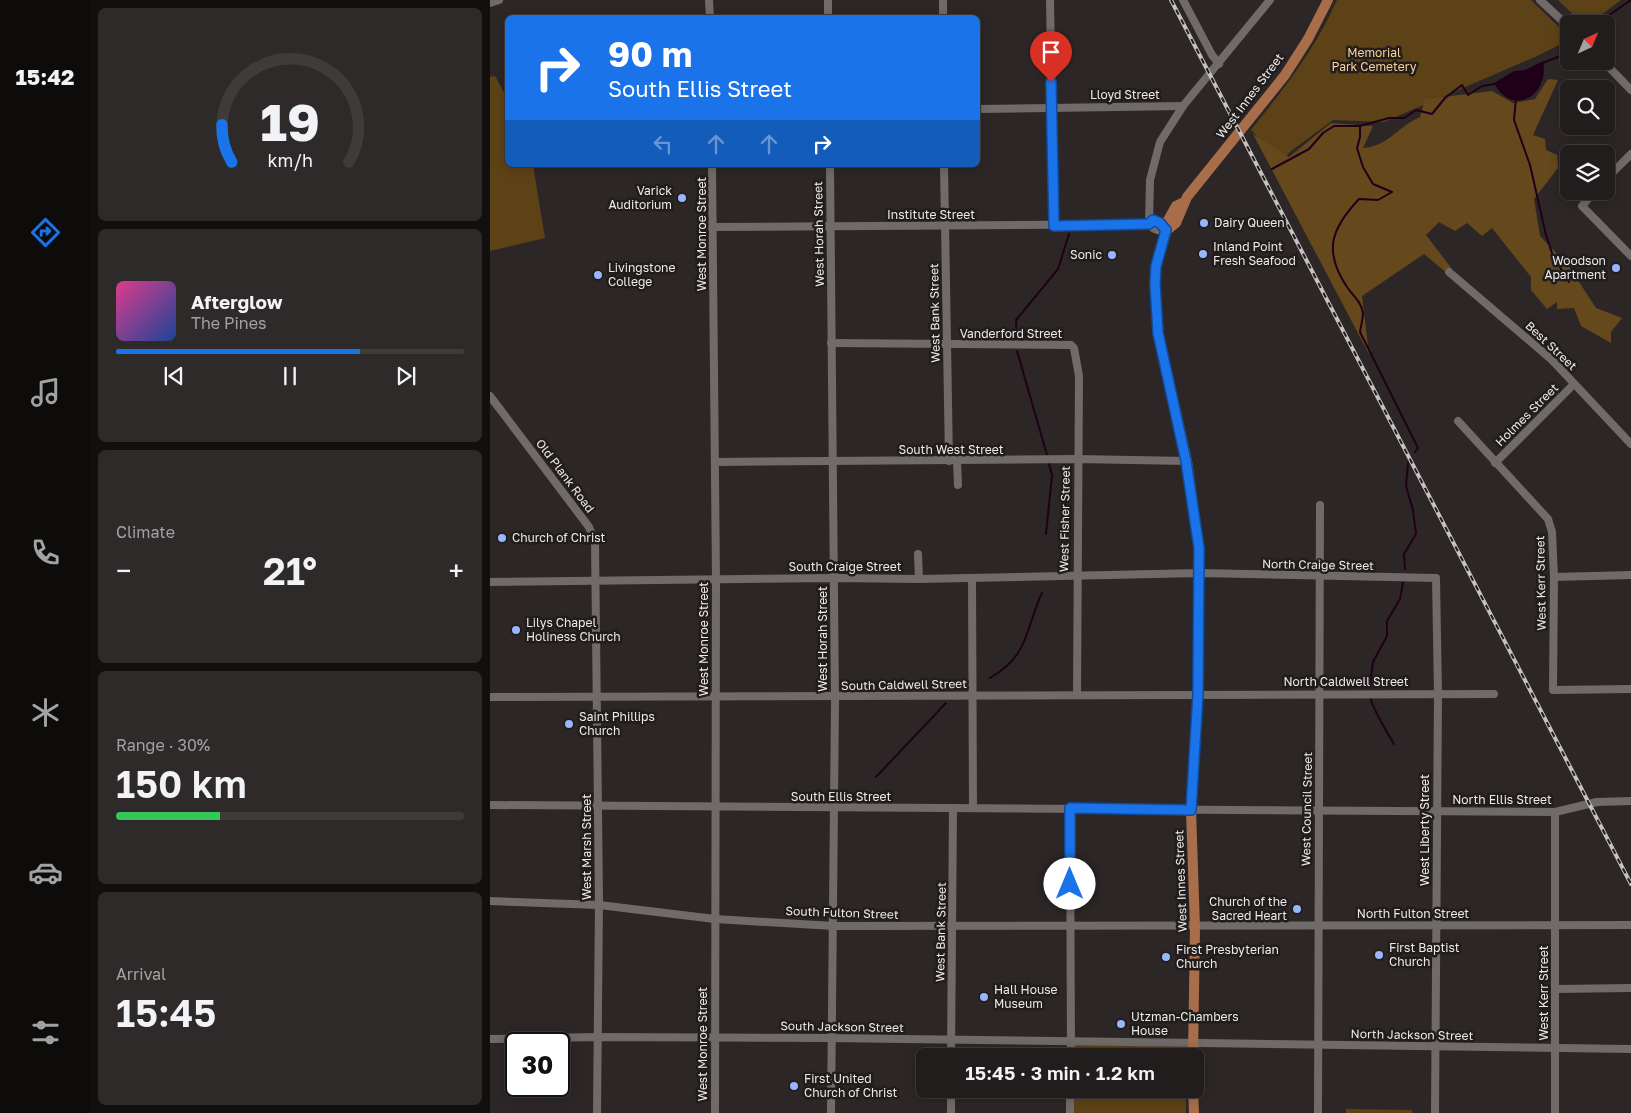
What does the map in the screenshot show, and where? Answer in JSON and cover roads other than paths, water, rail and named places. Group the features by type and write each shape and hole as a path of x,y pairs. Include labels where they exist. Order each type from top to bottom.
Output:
{"main road":[{"name":"West Innes Street","path":"1193,1048 1195,927 1191,810 1198,694 1200,573 1197,523 1186,461 1159,337 1155,304 1156,266 1166,230 1176,223 1183,210 1184,202 1285,75 1308,39 1328,0"},
{"path":"1193,1098 1194,1113"}],"street":[{"path":"490,2 499,0"},
{"path":"709,0 710,15"},
{"path":"828,0 828,15"},
{"path":"943,0 943,15"},
{"path":"1050,0 1054,226"},
{"path":"1183,0 1212,55 1219,64"},
{"path":"1149,224 1153,162 1160,142 1183,106 1270,0"},
{"path":"1540,0 1560,19"},
{"path":"1612,70 1631,90"},
{"name":"Lloyd Street","path":"980,109 1183,106"},
{"path":"1615,170 1631,154"},
{"name":"West Monroe Street","path":"712,167 716,580 715,1113"},
{"name":"West Horah Street","path":"830,167 835,697 831,1113"},
{"name":"West Bank Street","path":"944,167 947,345 953,461 958,485"},
{"path":"1587,200 1583,204 1584,208 1631,256"},
{"name":"Institute Street","path":"712,227 1054,226 1149,224 1153,220 1160,223 1166,230"},
{"name":"Best Street","path":"1449,272 1552,360 1631,444"},
{"name":"Vanderford Street","path":"831,343 1071,345"},
{"name":"West Fisher Street","path":"1071,345 1074,348 1079,376 1076,575 1077,694"},
{"name":"Holmes Street","path":"1495,463 1574,384"},
{"name":"Old Plank Road","path":"490,396 589,527 596,542 597,580"},
{"name":"West Kerr Street","path":"1458,421 1495,463 1542,510 1548,519 1552,532 1554,577 1554,690 1631,690"},
{"name":"South West Street","path":"715,462 1077,459 1186,461"},
{"name":"West Council Street","path":"1318,1113 1320,505"},
{"path":"918,554 919,579"},
{"name":"South Craige Street","path":"490,582 834,578 919,579 1200,573"},
{"name":"North Craige Street","path":"1200,573 1436,578"},
{"path":"1554,577 1631,575"},
{"path":"972,578 973,808"},
{"name":"West Liberty Street","path":"1435,1113 1438,694 1436,578"},
{"name":"West Marsh Street","path":"597,580 599,906 597,1113"},
{"name":"South Caldwell Street","path":"490,697 1198,694"},
{"name":"North Caldwell Street","path":"1198,694 1494,694"},
{"name":"North Ellis Street","path":"1191,810 1555,812 1611,800 1631,801"},
{"name":"South Ellis Street","path":"490,805 1191,810"},
{"name":"West Bank Street","path":"951,1048 954,926 953,808"},
{"path":"1070,808 1071,1048"},
{"name":"West Kerr Street","path":"1555,812 1555,1113"},
{"name":"South Fulton Street","path":"490,901 599,906 715,919 834,926 1195,927"},
{"name":"North Fulton Street","path":"1195,927 1631,925"},
{"path":"1556,989 1631,988"},
{"name":"South Jackson Street","path":"490,1039 714,1037 1193,1043"},
{"name":"North Jackson Street","path":"1193,1043 1631,1049"},
{"path":"951,1098 951,1113"},
{"path":"1070,1098 1070,1113"}],"waterway":[{"path":"1609,15 1631,0"},
{"path":"1543,63 1560,56"},
{"path":"1272,169 1309,149 1323,133 1334,126 1360,126 1389,118 1404,118 1416,110 1432,114 1445,98 1462,85 1468,95 1482,86 1495,84"},
{"path":"1516,98 1514,120 1530,165 1546,235 1553,256 1569,282"},
{"path":"1360,126 1357,148 1363,167 1373,184 1392,192 1378,200 1359,199 1342,220 1334,241 1333,251 1339,274 1362,309 1363,315 1360,332 1418,448 1415,452"},
{"path":"1017,338 1016,320 1058,269 1069,234"},
{"path":"1017,351 1047,455"},
{"path":"1405,569 1404,554 1416,534 1413,510 1406,486 1408,463"},
{"path":"1046,534 1052,475 1049,464"},
{"path":"1370,685 1373,662 1387,636 1387,621 1400,599 1403,582"},
{"path":"990,678 1013,660 1020,650 1042,593"},
{"path":"1371,699 1394,744"},
{"path":"876,777 946,703"}],"railway":[{"path":"1171,0 1631,884"}],"place":[{"name":"Varick Auditorium","path":"682,198"},
{"name":"Dairy Queen","path":"1204,223"},
{"name":"Inland Point Fresh Seafood","path":"1203,254"},
{"name":"Sonic","path":"1112,255"},
{"name":"Woodson Apartment","path":"1616,268"},
{"name":"Livingstone College","path":"598,275"},
{"name":"Church of Christ","path":"502,538"},
{"name":"Lilys Chapel Holiness Church","path":"516,630"},
{"name":"Saint Phillips Church","path":"569,724"},
{"name":"Church of the Sacred Heart","path":"1297,909"},
{"name":"First Baptist Church","path":"1379,955"},
{"name":"First Presbyterian Church","path":"1166,957"},
{"name":"Hall House Museum","path":"984,997"},
{"name":"Utzman-Chambers House","path":"1121,1024"},
{"name":"First United Church of Christ","path":"794,1086"}],"park label":[{"name":"Memorial Park Cemetery","path":"1374,60"}]}
